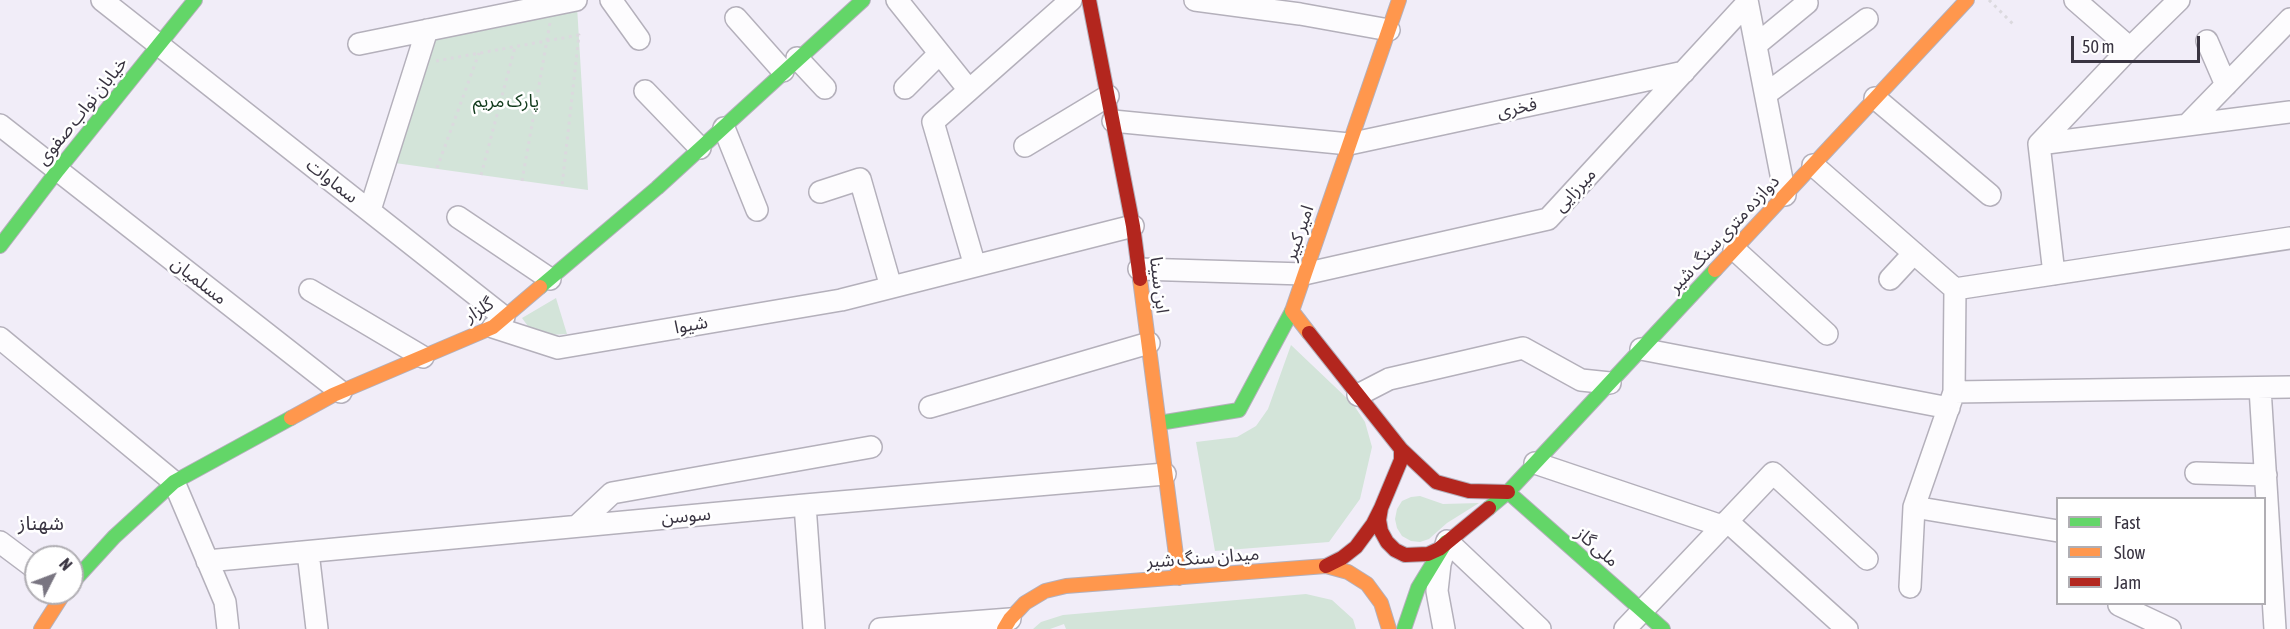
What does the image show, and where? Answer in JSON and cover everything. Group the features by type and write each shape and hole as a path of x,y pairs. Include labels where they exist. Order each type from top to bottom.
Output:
{"main road":[{"name":"خیابان نواب صفوی","path":"0,246 195,0"},
{"name":"گلزار","path":"84,570 114,537 174,482 341,392 499,322 657,188 862,0"},
{"name":"ابن سینا","path":"1089,0 1133,226 1179,578"},
{"name":"امیر کبیر","path":"1159,423 1239,410 1292,310 1399,0"},
{"name":"دوازده متری سنگ شیر","path":"1447,540 1508,492 1967,0"},
{"path":"1292,310 1401,449 1436,482 1469,491 1508,492"},
{"path":"1326,566 1342,558 1356,547 1373,524 1396,476 1401,460 1401,449"},
{"name":"ملی گاز","path":"1508,492 1663,629"},
{"path":"1381,508 1379,520 1381,531 1395,550 1406,555 1428,555 1439,549 1447,540"},
{"path":"1404,629 1418,588 1447,540"},
{"name":"میدان سنگ شیر","path":"1007,624 1025,603 1045,591 1055,589 1326,566 1348,572 1367,584 1381,603 1389,629"},
{"path":"41,629 56,605"}],"street":[{"name":"سماوات","path":"102,0 369,210 499,322"},
{"path":"359,44 574,0"},
{"path":"611,0 639,39"},
{"path":"897,0 969,90"},
{"path":"975,266 933,122 1071,0"},
{"path":"1195,0 1301,7 1389,30"},
{"path":"2075,0 2130,48"},
{"path":"2039,144 2179,0"},
{"path":"1747,2 1785,195"},
{"name":"میرزایی","path":"1139,269 1304,274 1548,219 1747,2"},
{"path":"1756,45 1807,3"},
{"path":"735,18 790,64 825,88"},
{"path":"1766,94 1867,19"},
{"path":"2187,125 2290,19"},
{"path":"369,210 427,30"},
{"path":"2207,41 2226,85"},
{"path":"905,88 939,54"},
{"name":"فخری","path":"1113,121 1349,144 1684,72"},
{"path":"645,91 700,148"},
{"path":"1025,146 1108,96"},
{"path":"1875,98 1990,195"},
{"path":"2039,144 2290,112"},
{"name":"مسلمیان","path":"0,125 341,392"},
{"path":"724,128 757,210"},
{"path":"2039,144 2054,274"},
{"path":"1813,165 1955,289 2290,238"},
{"path":"820,192 860,179 891,287"},
{"path":"458,217 550,279"},
{"name":"شیوا","path":"499,322 558,348 841,300 1133,226"},
{"path":"1734,249 1827,334"},
{"path":"1890,279 1914,253"},
{"path":"1910,587 1914,507 1951,400 1955,289"},
{"path":"310,290 423,357"},
{"path":"0,338 174,482 225,602 228,629"},
{"path":"930,407 1149,343"},
{"path":"1358,395 1389,379 1523,348 1581,380 1610,383"},
{"path":"1641,349 1951,400 2290,387"},
{"path":"2260,388 2275,629"},
{"path":"577,526 612,493 871,447"},
{"path":"1534,463 1725,524 1847,629"},
{"path":"1625,629 1773,473 1867,559"},
{"path":"2196,473 2266,476"},
{"name":"سوسن","path":"207,561 1165,474"},
{"path":"805,505 814,629"},
{"path":"1914,507 2056,531"},
{"path":"1444,629 1437,591 1440,564 1447,540 1540,629"},
{"path":"0,542 24,560"},
{"path":"308,552 317,629"},
{"path":"2120,605 2170,629"},
{"path":"880,629 1007,624"}],"path":[{"path":"1989,0 2013,24"},
{"path":"522,181 553,12 551,5"},
{"path":"417,64 579,35 562,186"},
{"path":"481,175 515,47"},
{"path":"437,168 479,53"}],"green space":[{"name":"پارک مریم","path":"577,6 588,190 395,163 434,40"},
{"path":"556,298 567,334 549,335 530,329 522,318"},
{"path":"1291,345 1353,404 1365,422 1372,447 1360,499 1329,542 1215,551 1196,442 1237,437 1256,426 1268,409"},
{"path":"1420,496 1443,504 1479,503 1447,523 1429,539 1420,542 1411,541 1402,536 1397,528 1395,519 1397,509 1402,501"},
{"path":"1306,594 1332,600 1353,619 1356,629 1066,629 1064,624 1050,629 1033,629 1041,622 1063,615"}],"traffic: fast":[{"path":"0,246 195,0"},
{"path":"540,287 657,188 863,0"},
{"path":"1489,508 1508,492 1715,270"},
{"path":"1159,423 1239,410 1292,311"},
{"path":"84,570 114,537 174,482 291,418"},
{"path":"1508,492 1663,629"},
{"path":"1404,629 1418,588 1446,542"}],"traffic: slow":[{"path":"1309,333 1292,311 1399,0"},
{"path":"1715,270 1967,0"},
{"path":"1140,279 1179,578"},
{"path":"291,418 333,395 493,327 540,287"},
{"path":"1004,629 1025,603 1045,591 1066,586 1326,566 1348,572 1367,584 1381,603 1389,629"},
{"path":"41,629 56,605"}],"traffic: jam":[{"path":"1089,0 1133,226 1140,279"},
{"path":"1309,333 1401,449 1436,482 1469,491 1508,492"},
{"path":"1401,449 1401,460 1381,508 1379,520 1381,531 1395,550 1405,555 1428,554 1439,549 1489,508"},
{"path":"1326,566 1342,558 1356,547 1373,524 1381,508"}],"district":[{"name":"شهناز","path":"41,524"}]}
